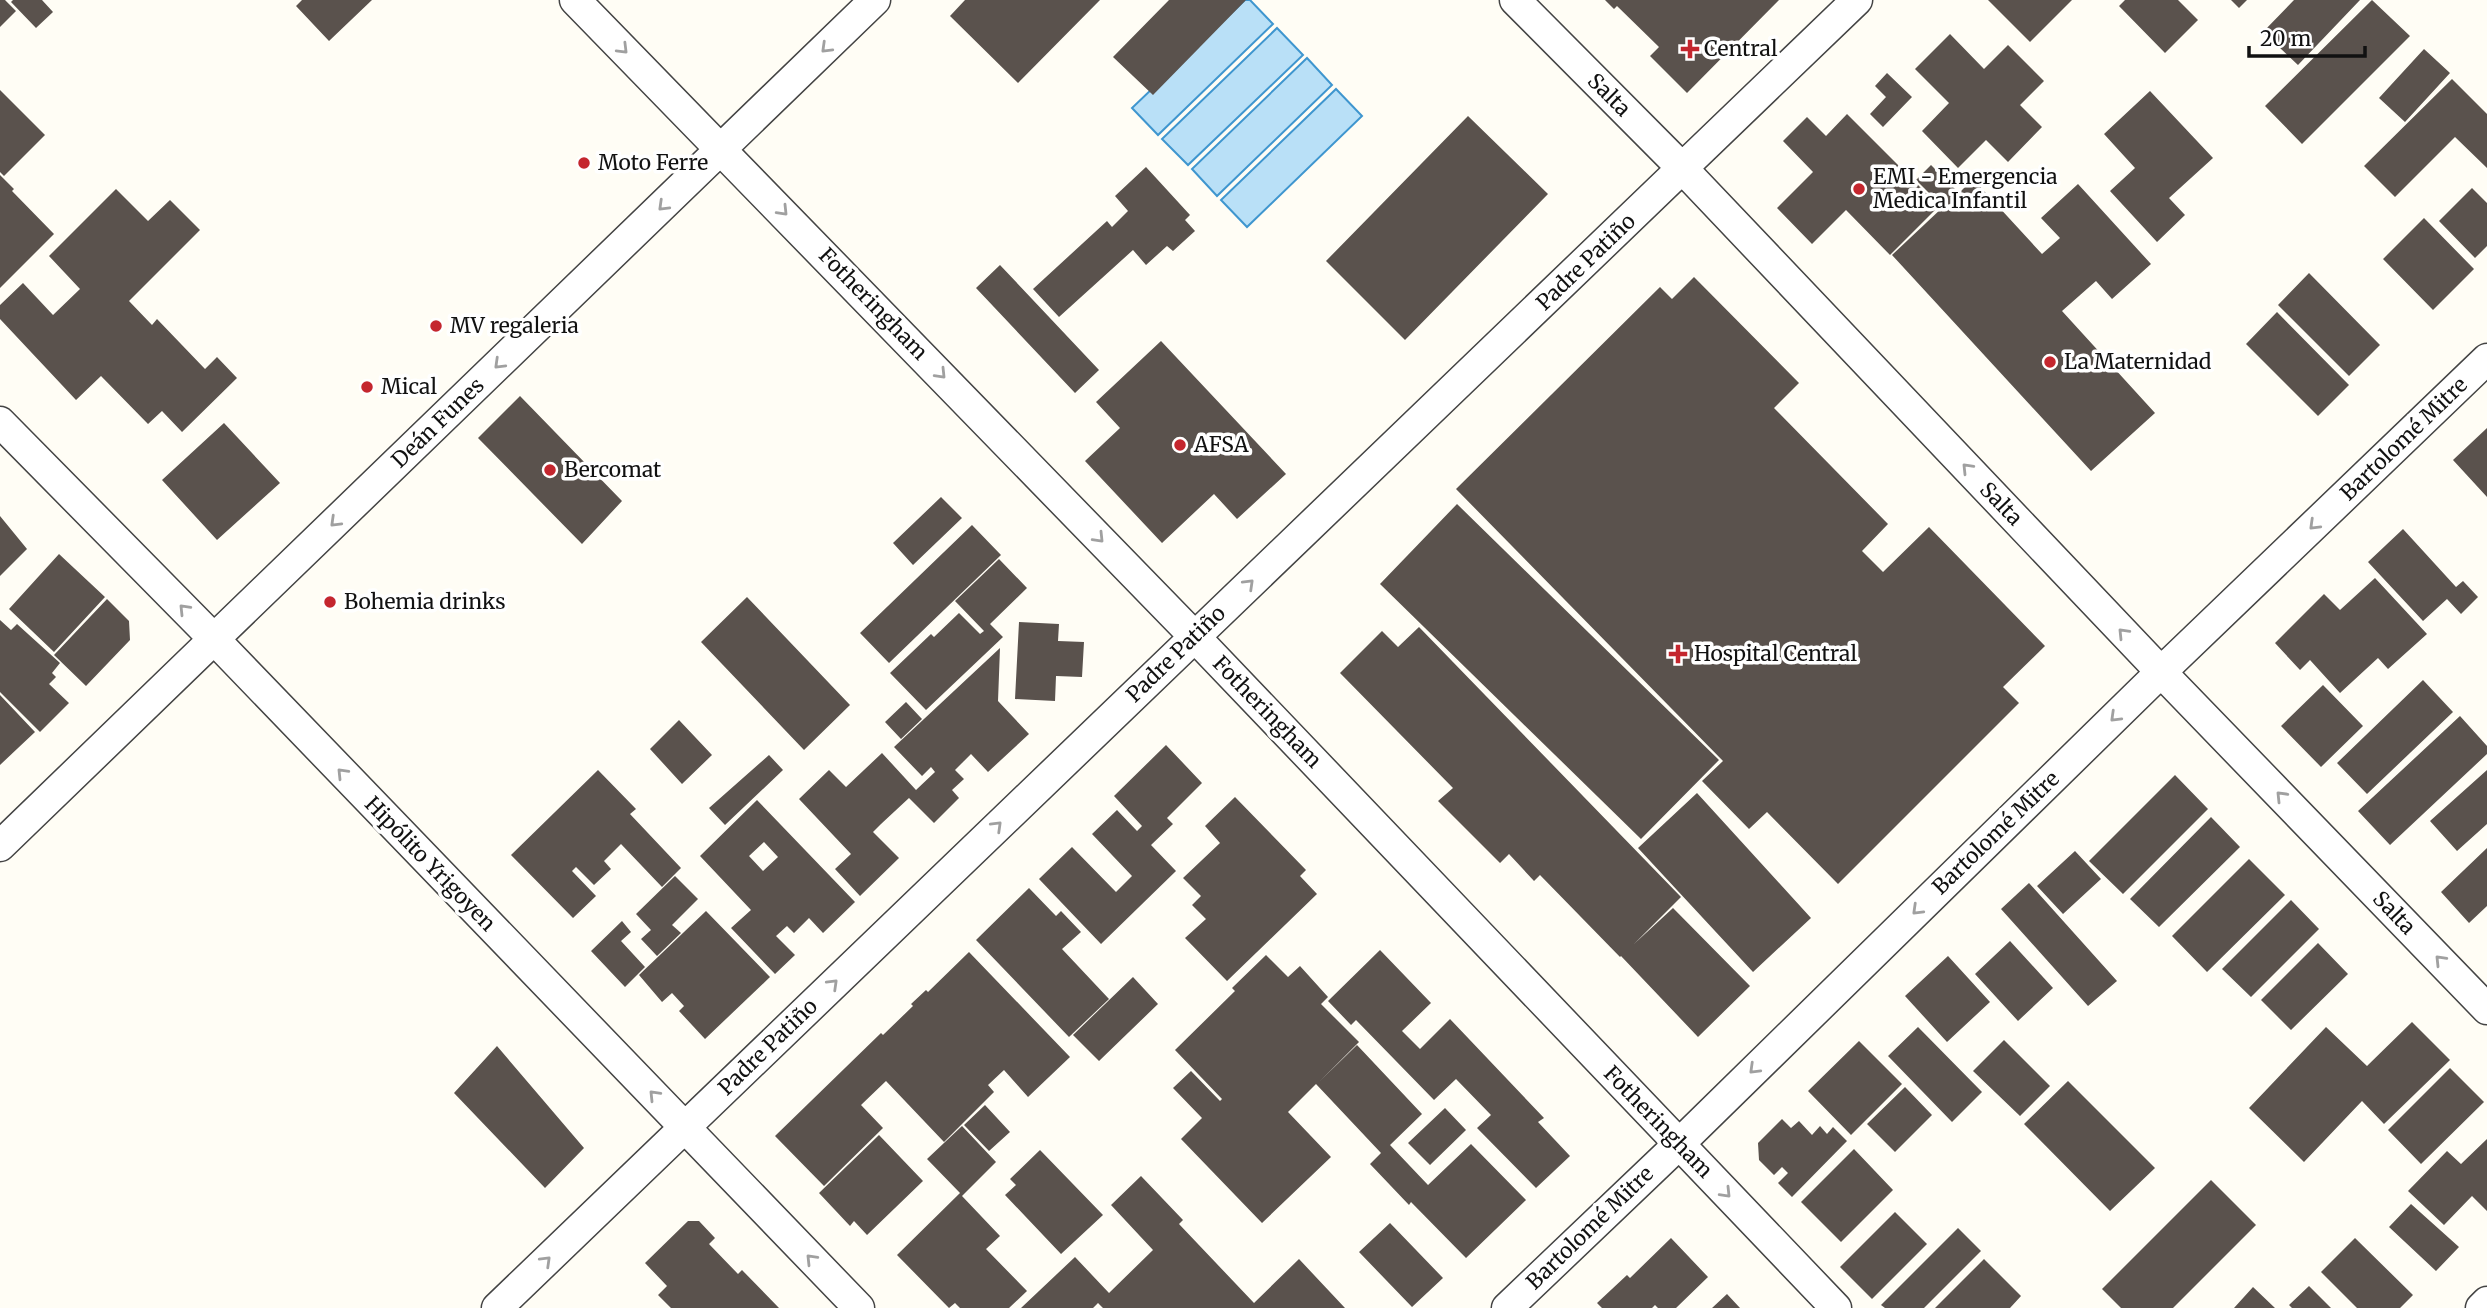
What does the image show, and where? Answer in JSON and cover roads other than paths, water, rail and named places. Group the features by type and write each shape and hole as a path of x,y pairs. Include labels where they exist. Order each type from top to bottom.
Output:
{"street":[{"name":"Fotheringham","path":"575,0 723,149 1194,636 1836,1308"},
{"name":"Deán Funes","path":"0,846 875,0"},
{"name":"Salta","path":"1515,0 1683,169 2161,672 2487,1009"},
{"name":"Padre Patiño","path":"497,1308 1857,0"},
{"name":"Bartolomé Mitre","path":"1507,1308 2487,359"},
{"name":"Hipólito Yrigoyen","path":"0,422 214,639 859,1308"},
{"path":"2481,1308 2487,1302"}],"water":[{"path":"1245,0 1250,0 1273,24 1158,135 1132,108"},
{"path":"1277,28 1303,55 1188,165 1162,139"},
{"path":"1307,58 1332,85 1217,196 1192,169"},
{"path":"1336,89 1362,116 1247,227 1221,200"}],"place":[{"name":"Central","path":"1690,49"},
{"name":"Moto Ferre","path":"584,163"},
{"name":"EMI - Emergencia Medica Infantil","path":"1859,189"},
{"name":"MV regaleria","path":"436,326"},
{"name":"La Maternidad","path":"2050,362"},
{"name":"Mical","path":"367,387"},
{"name":"AFSA","path":"1180,445"},
{"name":"Bercomat","path":"550,470"},
{"name":"Bohemia drinks","path":"330,602"},
{"name":"Hospital Central","path":"1678,654"}]}
